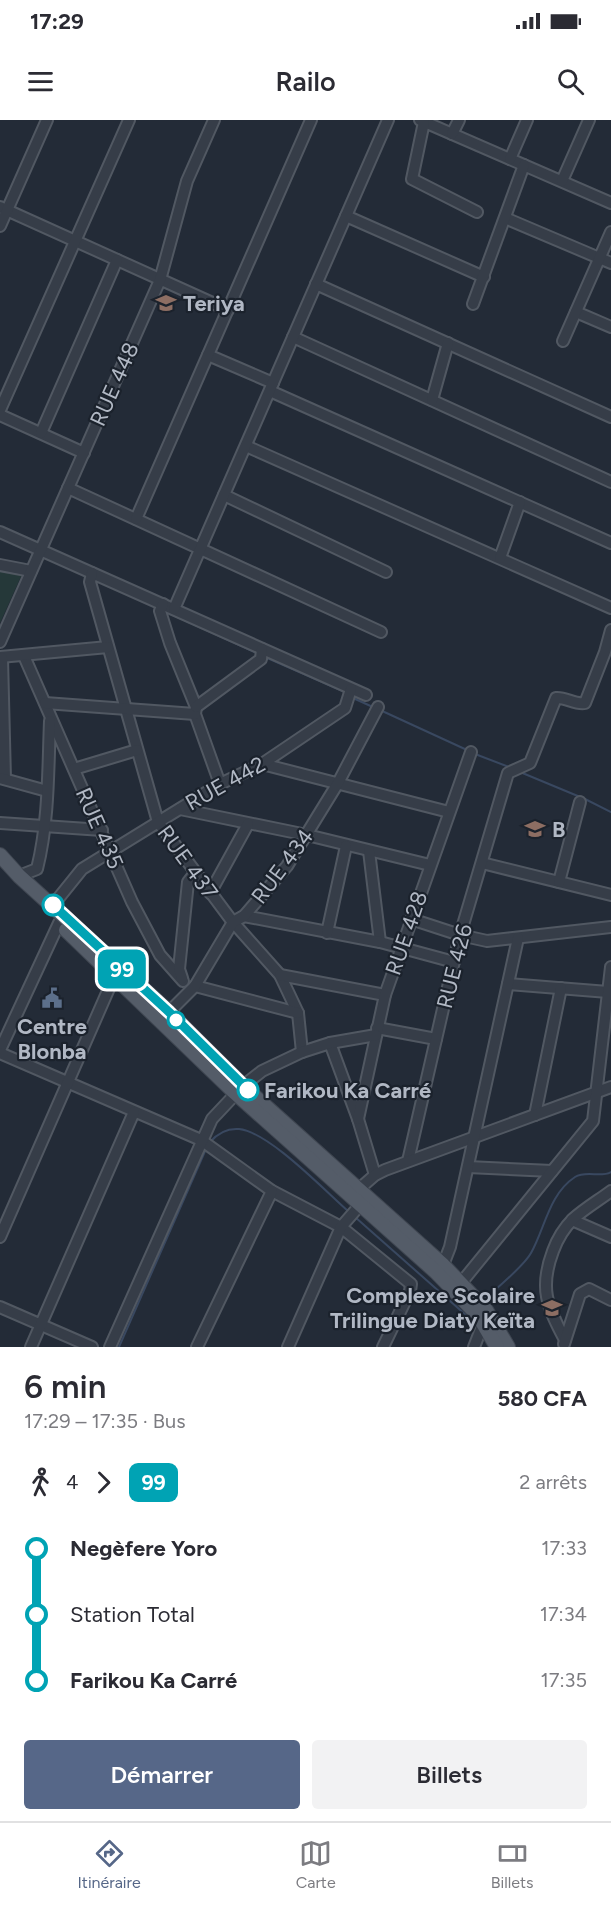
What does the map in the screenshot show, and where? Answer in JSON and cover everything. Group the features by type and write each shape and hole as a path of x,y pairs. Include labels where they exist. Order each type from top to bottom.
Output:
{"main road":[{"path":"0,855 19,876 53,905 62,920 114,977 240,1090 359,1190 440,1269 481,1312 497,1347"},
{"path":"0,869 169,1012 350,1216 461,1283 508,1347"}],"street":[{"path":"0,226 3,209 47,120"},
{"path":"0,410 129,120"},
{"name":"RUE 448","path":"0,642 160,279 187,181 214,120"},
{"path":"136,519 311,120"},
{"path":"174,609 388,120"},
{"path":"452,134 459,120"},
{"path":"510,159 527,120"},
{"path":"562,182 589,120"},
{"path":"477,212 412,179 422,121 611,203"},
{"path":"473,304 524,165"},
{"path":"3,209 228,310"},
{"path":"346,216 484,277"},
{"path":"505,218 611,263"},
{"path":"563,341 611,232"},
{"path":"41,433 117,260"},
{"path":"316,285 611,417"},
{"path":"576,312 611,327"},
{"path":"293,337 611,482"},
{"path":"432,400 448,343"},
{"path":"208,355 271,387 611,543"},
{"path":"0,415 84,453"},
{"path":"246,446 611,608"},
{"path":"68,488 381,632"},
{"path":"224,495 386,572"},
{"path":"500,558 520,502"},
{"path":"0,532 91,577 161,608 174,609 366,695"},
{"path":"0,565 32,571"},
{"name":"RUE 437","path":"91,577 108,647 158,822 233,922 280,975 298,1012 302,1052"},
{"path":"161,608 170,643 196,710 220,784"},
{"name":"RUE 426","path":"408,1161 460,935 512,770 530,763 534,757 556,698 580,704 585,703 611,630"},
{"path":"47,791 2,778 1,657 108,647"},
{"path":"45,703 125,709 196,710 261,659 262,649"},
{"name":"RUE 435","path":"24,656 132,902 160,955 191,990"},
{"name":"RUE 442","path":"53,905 82,869 220,784 262,764 345,708 351,688"},
{"name":"RUE 434","path":"169,1012 191,990 233,922 244,916 287,866 338,783 378,707"},
{"path":"19,876 37,869 46,825 50,718"},
{"path":"74,769 137,750"},
{"name":"RUE 428","path":"358,1119 385,995 471,752"},
{"path":"262,764 449,812"},
{"path":"559,882 580,802"},
{"path":"180,809 307,835 430,866"},
{"path":"0,823 102,830"},
{"path":"210,893 248,824"},
{"path":"327,933 345,846"},
{"path":"369,851 380,942"},
{"path":"482,863 611,895"},
{"path":"183,981 179,969 188,882 195,873"},
{"path":"244,916 380,942 454,962"},
{"path":"411,919 487,941 611,927"},
{"path":"62,920 0,1051 201,1140 272,1191 350,1216 411,1284 410,1291 383,1347"},
{"path":"440,1269 450,1247 518,938"},
{"path":"461,1283 593,1121 611,967"},
{"path":"280,975 385,995"},
{"path":"0,1237 114,977"},
{"path":"508,984 608,992"},
{"path":"535,1115 561,988"},
{"path":"191,990 298,1012"},
{"path":"110,1347 201,1140 212,1119 240,1090 262,1071 302,1052 330,1043 377,1031 436,1039"},
{"name":"RUE 428","path":"330,1043 358,1119 375,1175"},
{"path":"359,1190 375,1175 408,1161 611,1087"},
{"path":"31,1347 134,1112"},
{"path":"468,1167 552,1171"},
{"path":"197,1347 272,1191"},
{"path":"564,1344 548,1301 545,1271 556,1242 572,1220 611,1191"},
{"path":"288,1347 350,1216"},
{"path":"572,1220 611,1237"},
{"path":"564,1344 580,1294 589,1289 611,1299"},
{"path":"0,1306 92,1347"},
{"path":"474,1347 481,1312"}],"shaded area":[{"path":"0,568 23,572 0,623"}],"waterway":[{"path":"134,597 156,607"},
{"path":"164,611 257,653"},
{"path":"265,657 345,692"},
{"path":"353,698 375,708"},
{"path":"380,710 467,750"},
{"path":"475,754 509,767"},
{"path":"520,772 611,812"},
{"path":"210,1142 219,1134 230,1129 251,1133 280,1151 348,1211"},
{"path":"119,1347 206,1149"},
{"path":"485,1299 528,1258 553,1202 566,1184 579,1175 611,1172"},
{"path":"355,1217 467,1316 470,1314"}],"bus line":[{"name":"99","path":"53,905 169,1012 248,1090"}],"place":[{"name":"Teriya","path":"166,303"},
{"name":"B","path":"535,829"},
{"name":"Centre Blonba","path":"52,998"},
{"name":"Farikou Ka Carré","path":"248,1090"},
{"name":"Complexe Scolaire Trilingue Diaty Keïta","path":"552,1308"}]}
